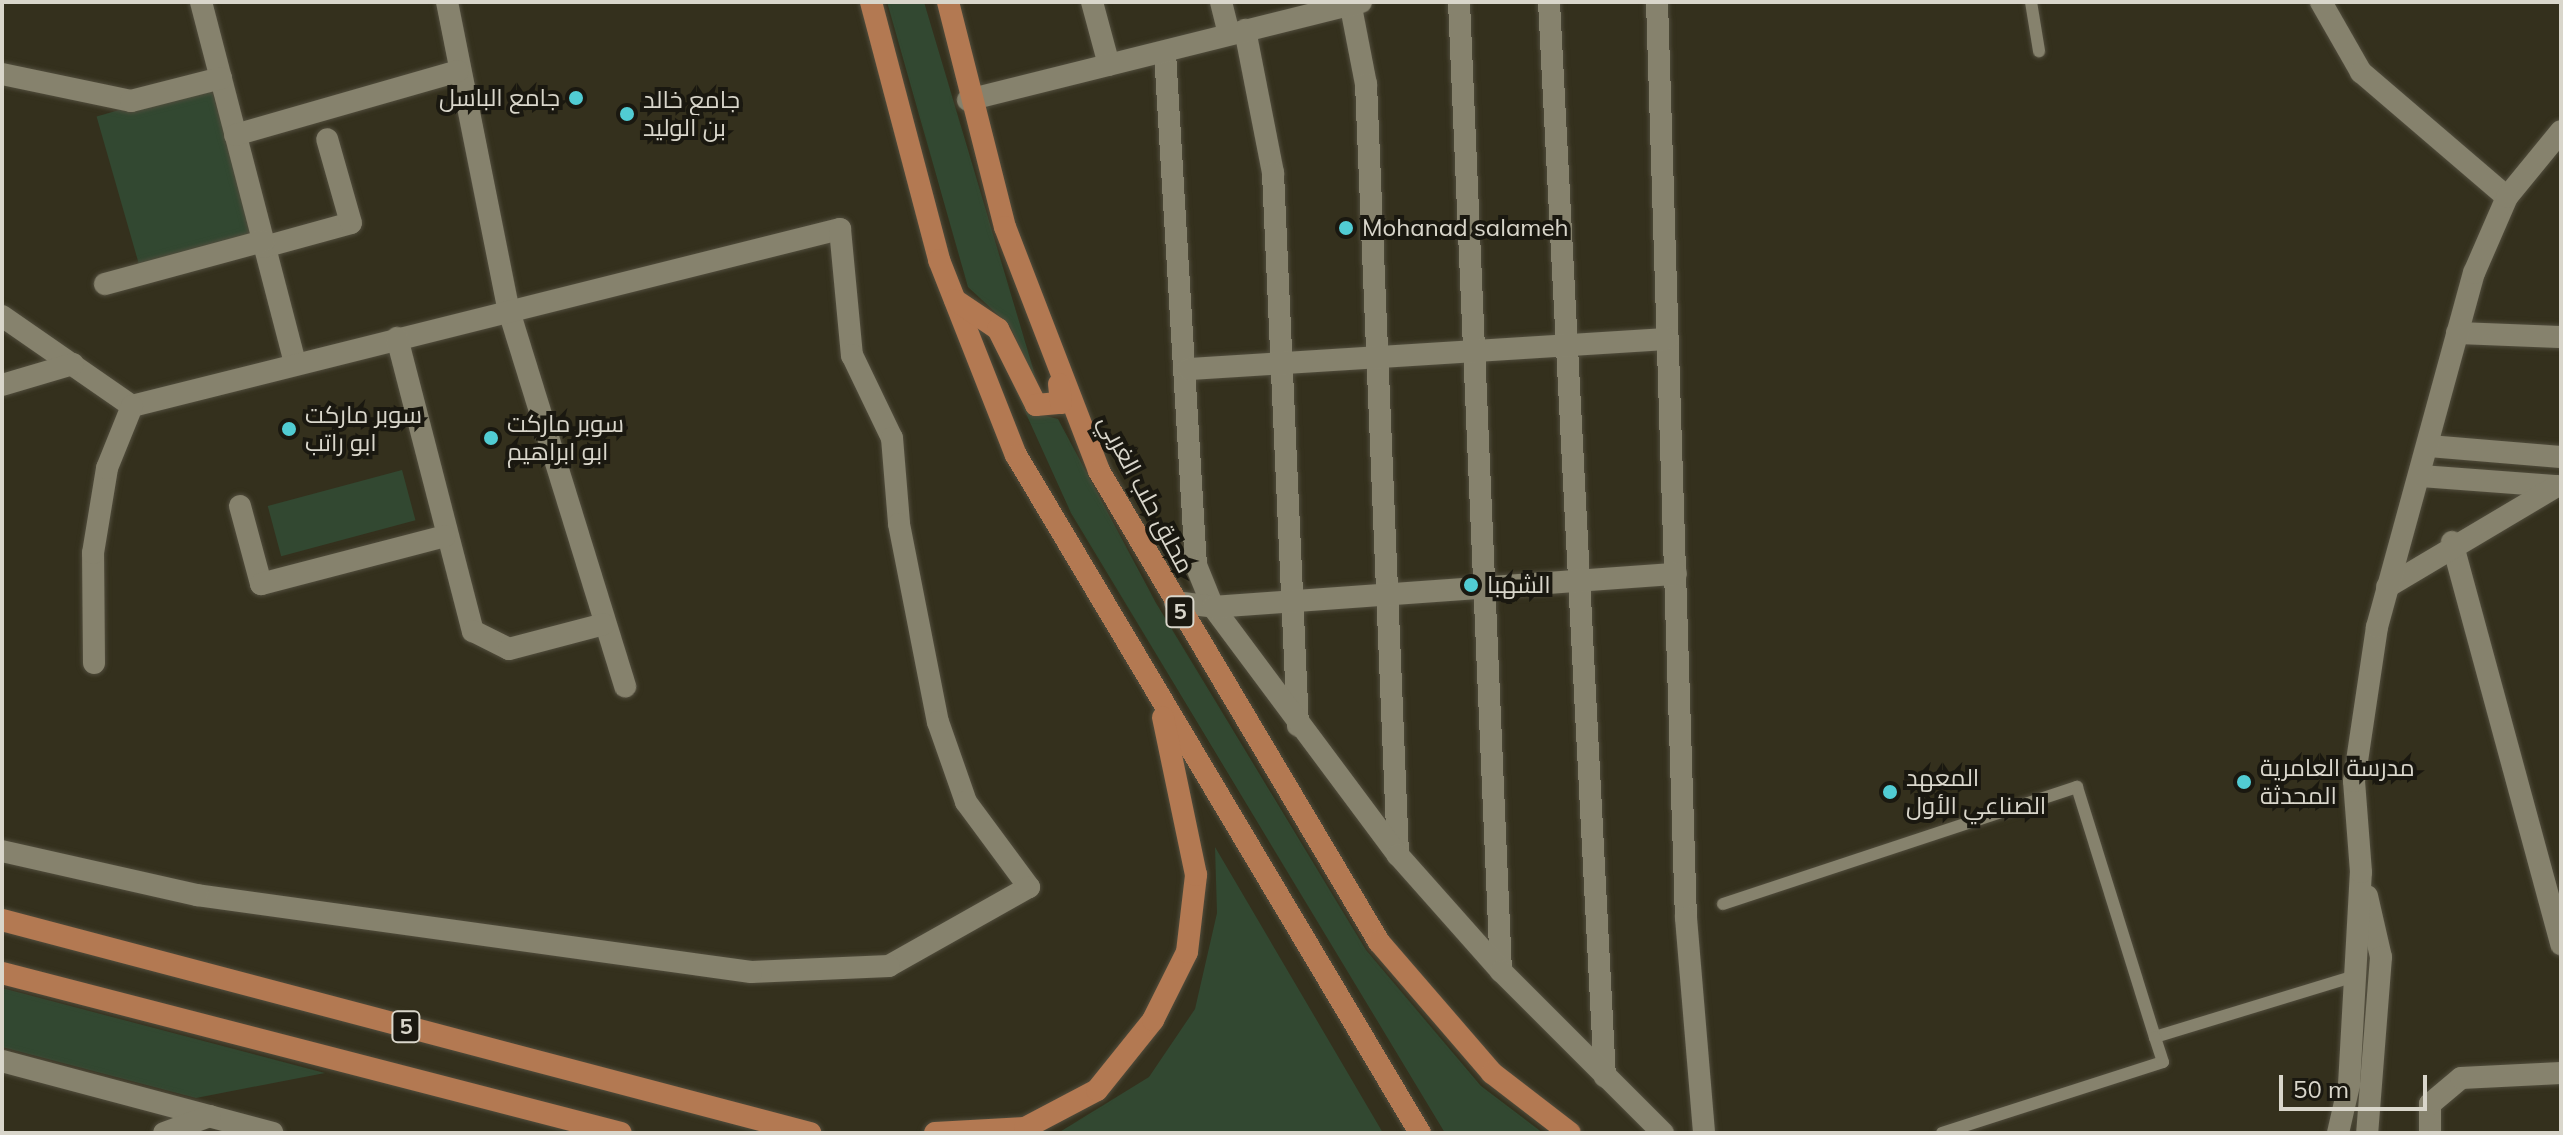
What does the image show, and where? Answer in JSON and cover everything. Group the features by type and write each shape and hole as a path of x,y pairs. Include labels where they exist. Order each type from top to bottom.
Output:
{"highway":[{"path":"871,2 955,300 1016,455 1420,1133"},
{"name":"محلق حلب الغربي","path":"948,2 968,100 1059,377 1099,471 1379,942 1492,1073 1570,1133"},
{"path":"955,300 998,329 1036,405 1061,403 1059,377"},
{"path":"935,1133 1037,1122 1097,1090 1153,1020 1187,952 1196,875 1160,700"},
{"name":"5","path":"2,920 810,1133"},
{"name":"5","path":"2,973 451,1093 621,1133"},
{"path":"451,1093 572,1133"}],"street":[{"path":"201,2 295,362"},
{"path":"447,2 458,71 509,311 625,686"},
{"path":"1092,2 1109,65"},
{"path":"1221,2 1237,32 1273,173 1298,725"},
{"path":"1459,2 1481,590 1501,971"},
{"path":"1549,2 1605,1077"},
{"path":"1657,2 1686,918 1704,1133"},
{"path":"2321,2 2361,72 2507,197"},
{"path":"968,100 1165,53 1353,3 1366,84 1390,593 1398,855"},
{"path":"1165,53 1189,369 1196,565 1213,607 1298,725 1398,855 1501,971 1663,1133"},
{"path":"235,135 458,71"},
{"path":"2,74 131,101 221,78"},
{"path":"2338,1133 2355,976 2361,872 2354,781 2387,587 2421,476 2457,333 2507,197 2561,131"},
{"path":"105,284 351,223 327,139"},
{"path":"2,851 197,895 751,972 889,966 1029,887 966,802 938,722 899,524 892,438 852,355 840,229 295,362 132,406"},
{"path":"2,316 132,406"},
{"path":"2457,333 2561,337"},
{"path":"397,338 445,536 473,631 509,649 604,624"},
{"path":"1189,369 1380,360 1667,339"},
{"path":"2,385 73,364"},
{"path":"94,663 93,553 107,468 132,406"},
{"path":"2429,446 2561,457"},
{"path":"2421,476 2559,486"},
{"path":"2387,587 2452,542 2559,486"},
{"path":"240,506 261,584 445,536"},
{"path":"2452,542 2561,944"},
{"path":"1175,602 1213,607 1390,593 1579,584 1676,574"},
{"path":"2361,872 2381,957 2367,1133"},
{"path":"2,1061 273,1133"},
{"path":"2430,1133 2430,1104 2461,1078 2561,1073"},
{"path":"164,1133 210,1116"}],"lane":[{"path":"2031,2 2039,51"},
{"path":"1723,904 2077,787 2163,1062 1942,1133"},
{"path":"2155,1037 2355,976"}],"green space":[{"path":"887,2 924,2 1040,392 1010,326 968,287"},
{"path":"210,84 253,234 140,266 97,117"},
{"path":"995,345 1026,411 1058,419 1156,603 1366,950 1481,1086 1543,1133 1445,1133 1071,513"},
{"path":"402,470 415,520 281,556 268,506"},
{"path":"1215,847 1383,1133 1058,1133 1149,1077 1195,1009 1217,913"},
{"path":"2,988 325,1073 196,1098 2,1047"}],"place":[{"name":"جامع الباسل","path":"576,98"},
{"name":"جامع خالد بن الوليد","path":"627,114"},
{"name":"Mohanad salameh","path":"1346,228"},
{"name":"سوبر ماركت ابو راتب","path":"289,429"},
{"name":"سوبر ماركت ابو ابراهيم","path":"491,438"},
{"name":"الشهبا","path":"1471,585"},
{"name":"مدرسة العامرية المحدثة","path":"2244,782"},
{"name":"المعهد الصناعي الأول","path":"1890,792"}]}
